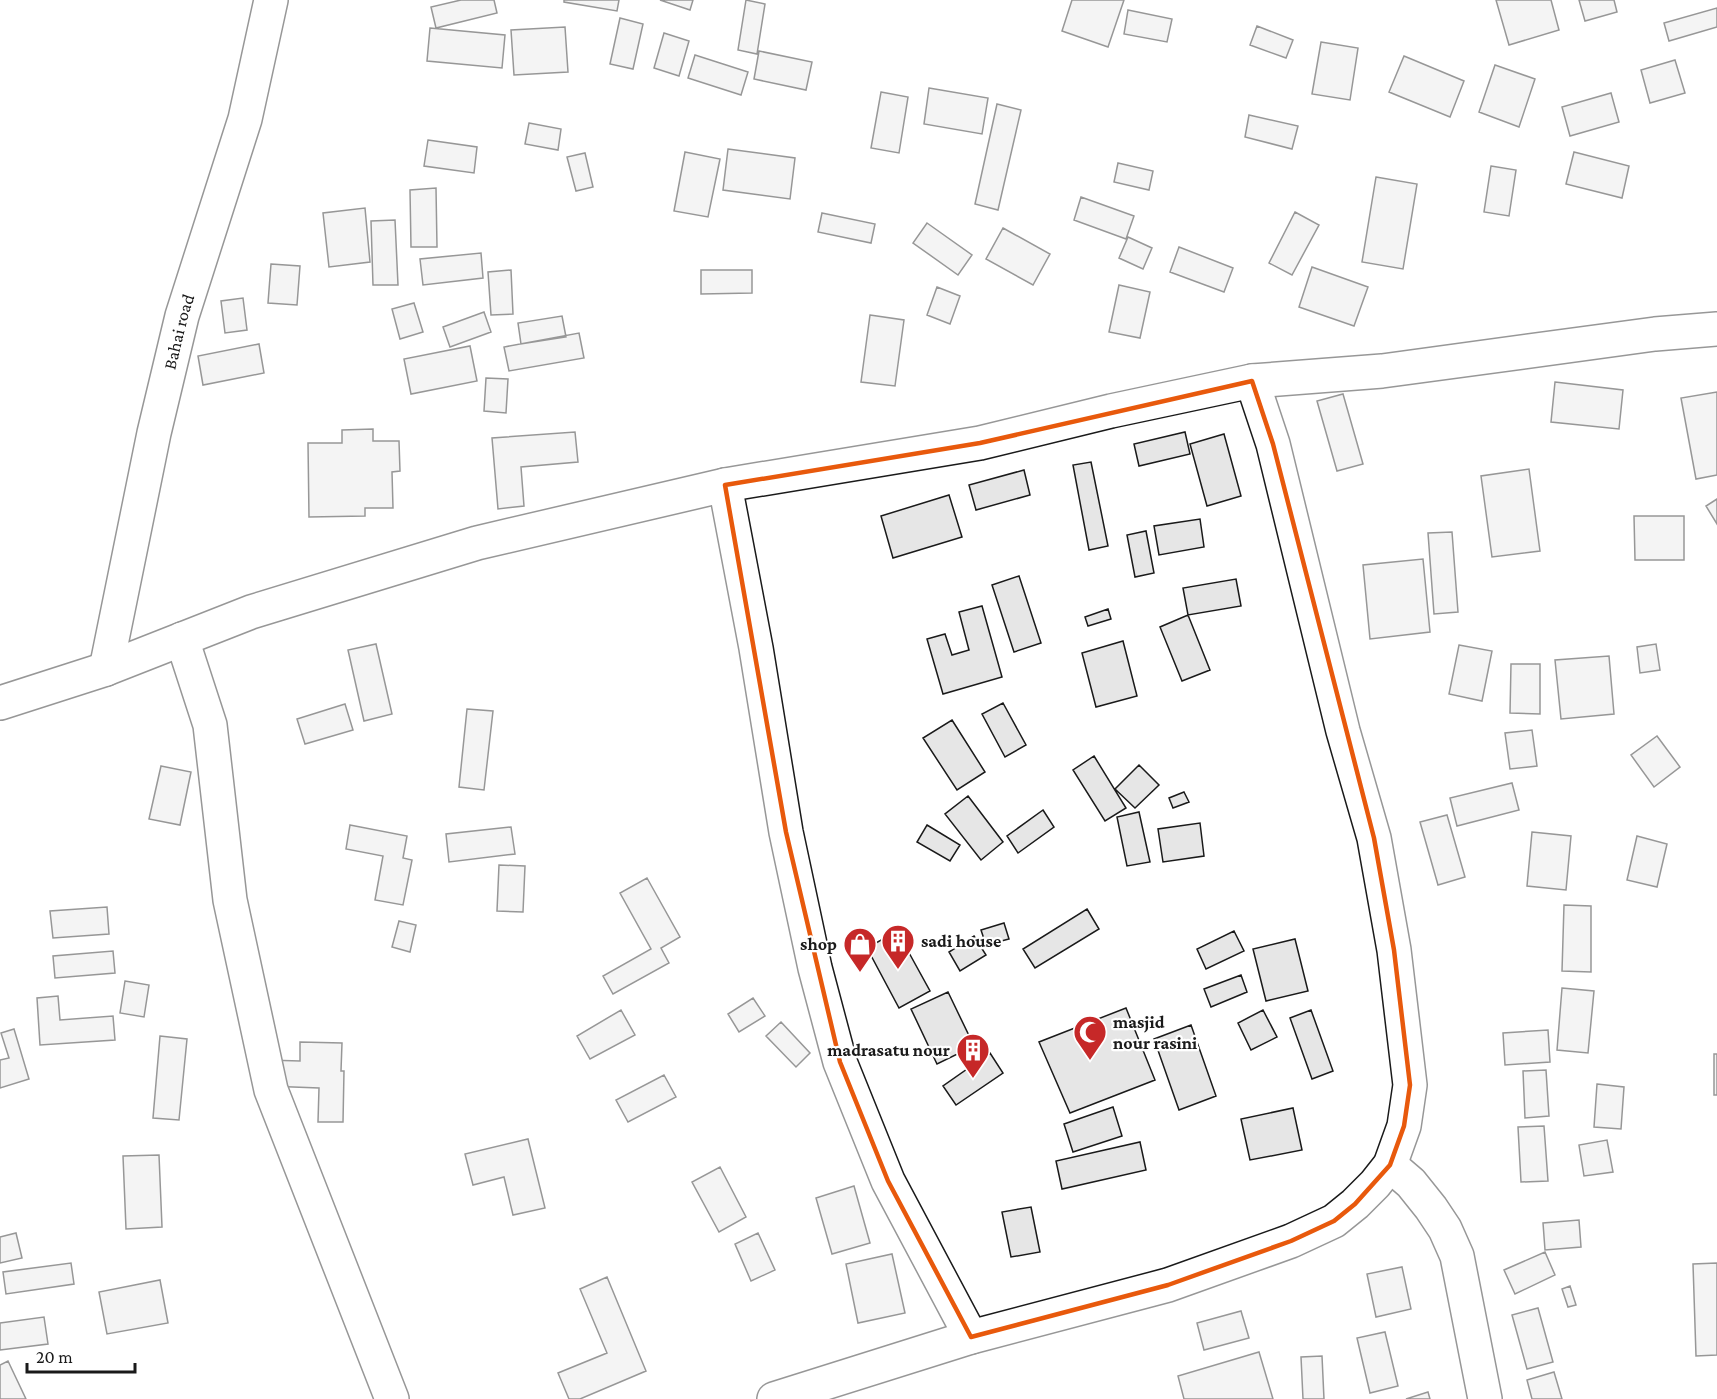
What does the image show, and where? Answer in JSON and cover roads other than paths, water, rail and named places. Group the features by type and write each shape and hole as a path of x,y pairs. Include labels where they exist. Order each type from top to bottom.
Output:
{"street":[{"name":"Bahai road","path":"106,669 154,433 182,316 245,119 271,0"},
{"path":"0,703 106,669 251,612 477,543 725,485 980,443 1111,411 1252,381 1382,371 1655,334 1717,329"},
{"path":"774,1399 970,1337 1168,1285 1291,1241 1334,1221 1375,1184 1390,1165 1404,1126 1410,1085 1394,950 1374,838 1343,731 1273,444 1252,381"},
{"path":"725,485 756,648 786,832 815,968 840,1062 888,1181 970,1337"},
{"path":"182,639 210,725 230,900 271,1090 392,1399"},
{"path":"1390,1165 1411,1183 1431,1208 1445,1229 1457,1256 1485,1399"}],"place":[{"name":"sadi house","path":"898,970"},
{"name":"shop","path":"860,973"},
{"name":"masjid nour rasini","path":"1090,1061"},
{"name":"madrasatu nour","path":"973,1079"}]}
